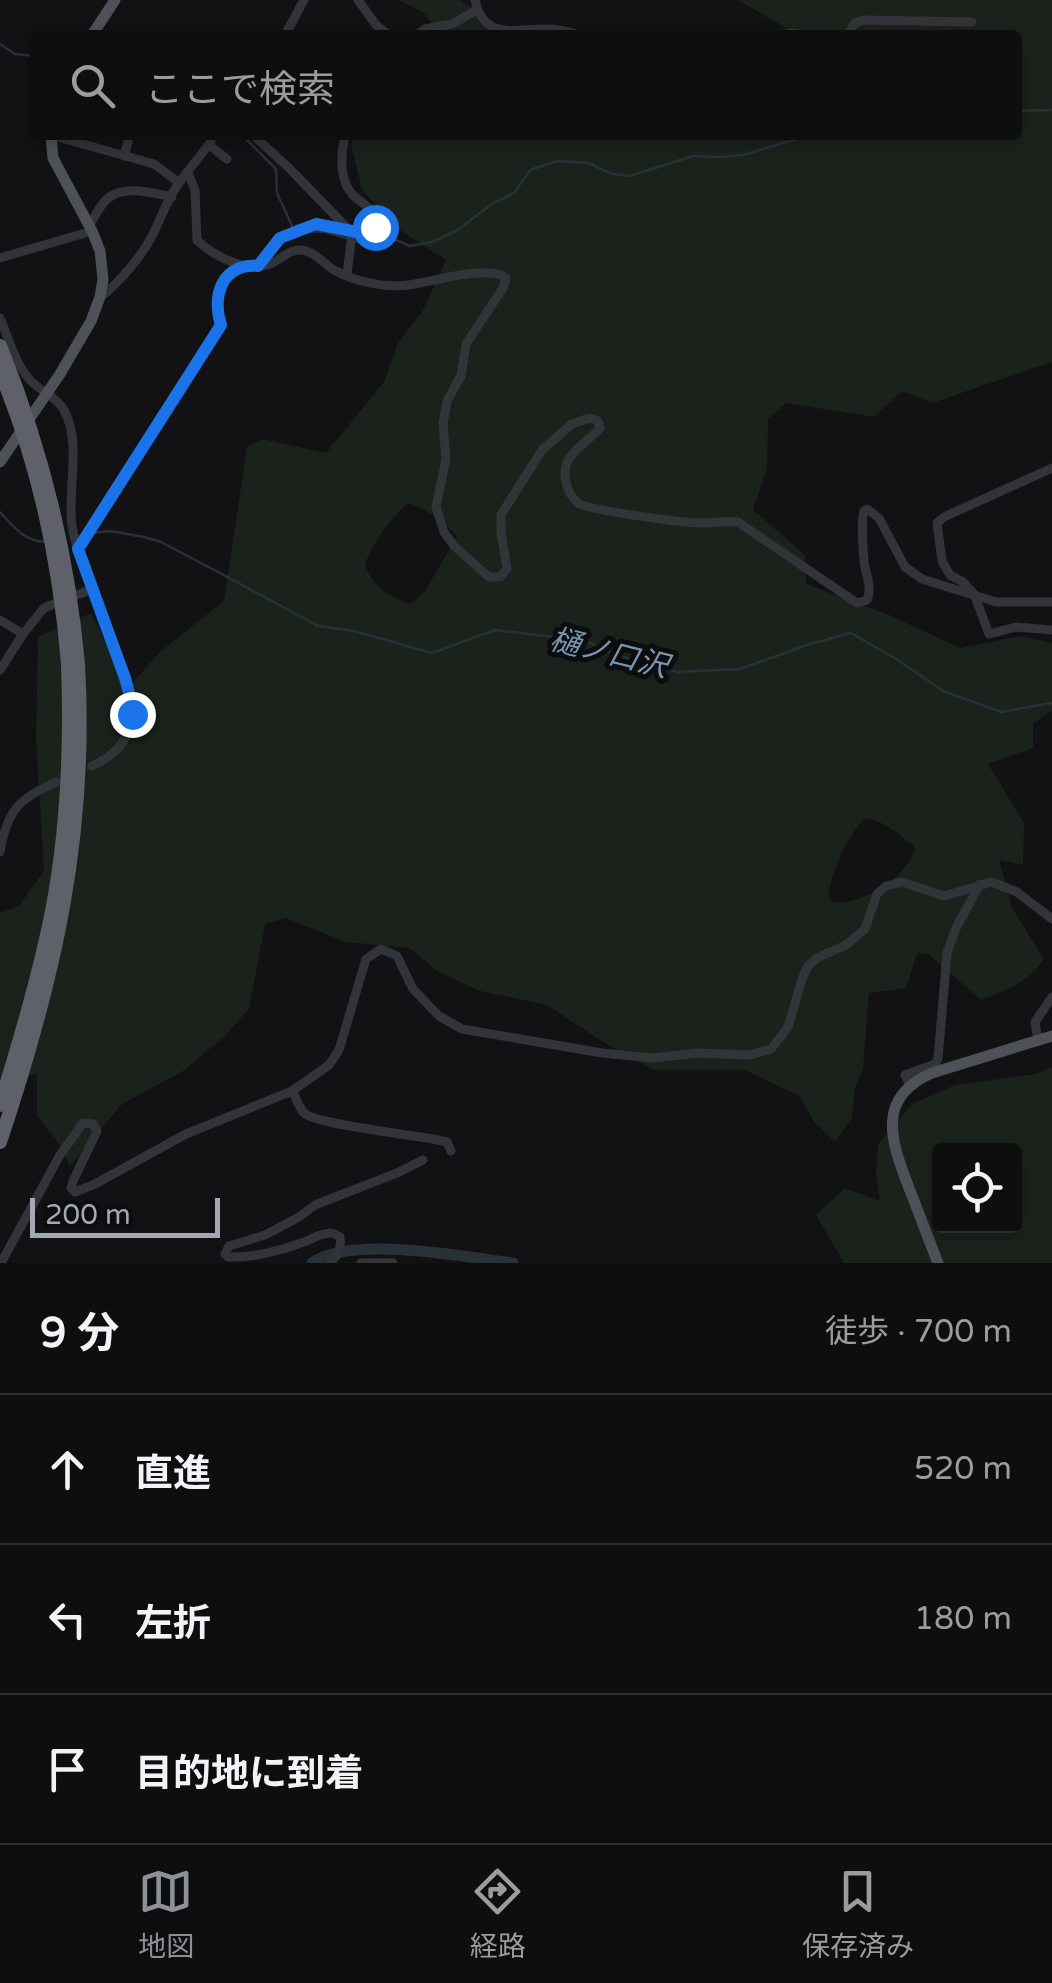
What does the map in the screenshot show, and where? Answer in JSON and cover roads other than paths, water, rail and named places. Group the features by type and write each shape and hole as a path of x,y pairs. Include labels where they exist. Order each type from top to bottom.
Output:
{"highway":[{"path":"0,346 49,488 68,578 80,768 70,877 47,986 0,1142"},
{"path":"0,372 29,453 48,526 73,664 69,768 58,876 35,984 0,1105"}],"main road":[{"path":"95,30 116,0"},
{"path":"0,462 46,396 91,321 100,296 102,265 90,229 52,158 54,140"},
{"path":"938,1263 891,1132 897,1102 910,1086 932,1073 1052,1036"}],"street":[{"path":"289,30 304,0"},
{"path":"358,0 382,30"},
{"path":"424,30 452,24 474,3 489,26 498,30"},
{"path":"850,30 855,22 863,20 972,22"},
{"path":"522,30 561,30"},
{"path":"68,140 154,164 178,182"},
{"path":"124,156 129,140"},
{"path":"100,296 111,290 152,237 158,217 178,182 213,140"},
{"path":"258,140 352,233"},
{"path":"78,549 221,325 217,312 219,287 224,279 252,266 290,232 316,224 352,233 372,232 376,224 372,212 345,183 344,140"},
{"path":"209,146 227,158"},
{"path":"188,173 195,190 197,240 212,253 252,266 267,265 300,250 336,272 376,285 407,285 498,272 506,278 466,344 461,376 447,401 443,424 446,460 436,508 444,532 454,546 490,577 500,577 507,569 502,515 542,450 572,424 589,418 598,422 600,428 570,456 565,471 569,490 584,506 684,522 738,522 857,602 867,600 870,594 861,518 864,510 870,510 914,575 1003,603 1052,602"},
{"path":"0,258 90,229 107,198 116,194 133,190 172,197"},
{"path":"346,275 352,233"},
{"path":"0,318 20,367 46,396 59,403 68,422 73,452 72,525 131,700 130,726 122,746 92,766"},
{"path":"1052,468 937,523 942,561 950,575 974,594 989,634 1016,627 1052,630"},
{"path":"0,670 44,608 92,589"},
{"path":"0,620 23,634"},
{"path":"0,852 4,827 12,811 23,800 56,782"},
{"path":"1,1263 60,1155 83,1122 90,1122 97,1131 73,1180 71,1188 75,1192 186,1134 292,1091 329,1066 339,1050 366,958 380,949 398,956 412,989 439,1016 462,1028 653,1058 696,1053 750,1054 771,1049 788,1027 808,966 865,930 878,894 886,886 902,882 944,896 992,882 1051,916"},
{"path":"910,1086 905,1075 935,1064 938,1059 947,953 980,884"},
{"path":"1038,1040 1035,1022 1052,997"},
{"path":"292,1091 309,1116 446,1142 451,1151"},
{"path":"335,1256 340,1236 335,1233 236,1258 224,1254 237,1242 266,1235 316,1205 423,1160"},
{"path":"361,1263 393,1263"}],"waterway":[{"path":"0,44 15,54 30,56"},
{"path":"1022,111 1052,110"},
{"path":"247,140 276,169 277,193 293,228"},
{"path":"353,241 365,242 384,235 410,246 432,242 458,230 490,205 514,193 530,170 557,161 589,163 612,174 630,176 693,156 743,155 793,140"},
{"path":"305,231 346,238"},
{"name":"樋ノ口沢","path":"0,512 25,536 44,542"},
{"name":"樋ノ口沢","path":"91,533 110,531 161,542 318,626 354,631 432,653 495,630 586,641 616,655 678,672 740,669 851,633 943,691 1001,712 1052,703"},
{"path":"312,1263 354,1250 381,1249 513,1263"}]}
